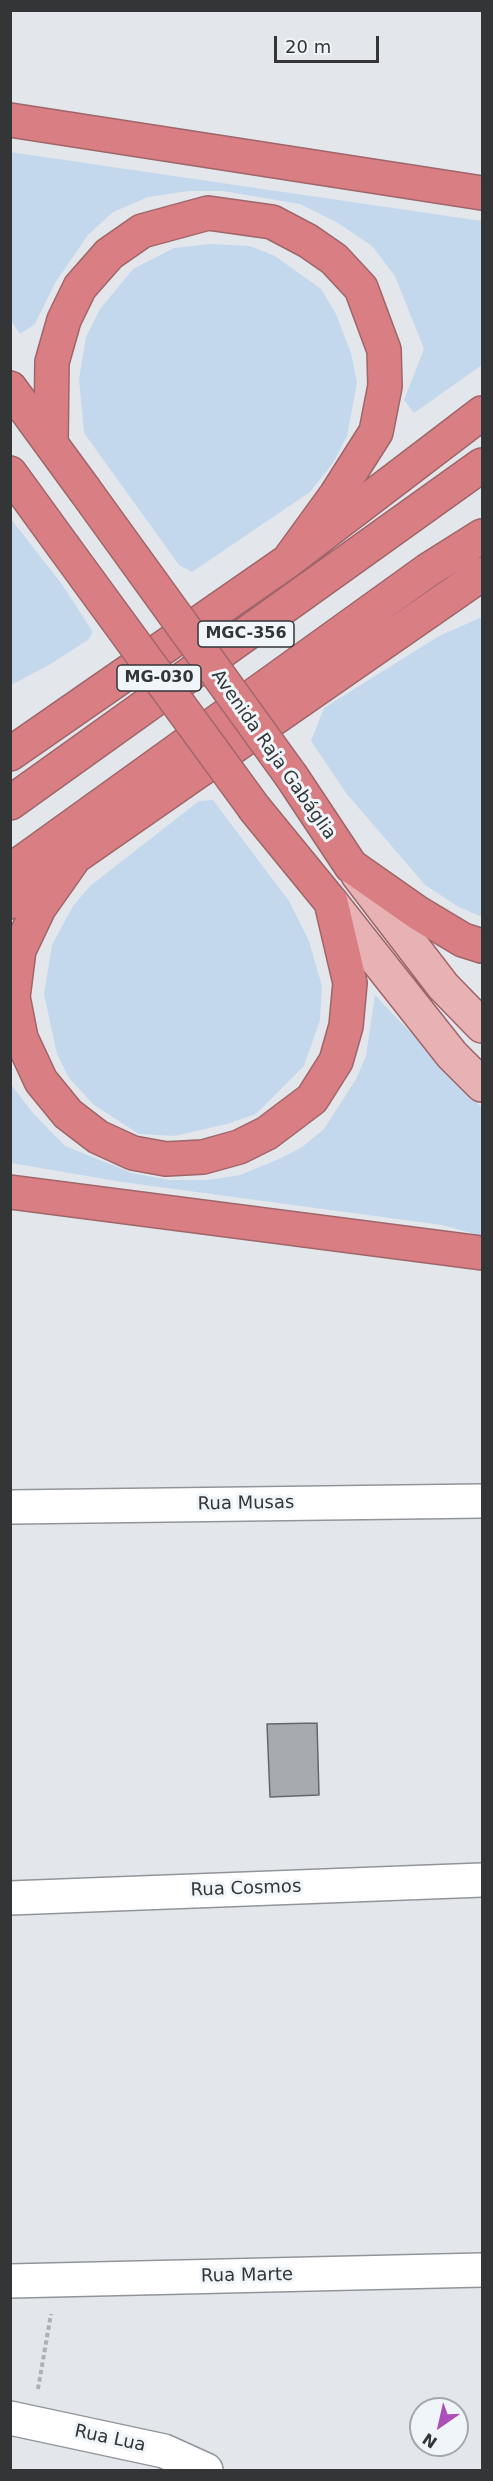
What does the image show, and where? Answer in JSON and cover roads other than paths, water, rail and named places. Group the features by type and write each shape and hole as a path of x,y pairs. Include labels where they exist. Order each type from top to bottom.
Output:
{"highway":[{"path":"10,120 483,193"},
{"path":"51,442 51,362 64,320 80,287 109,254 142,231 208,213 272,222 308,241 334,259 361,288 384,350 385,386 376,432 336,495 288,561"},
{"name":"Avenida Raja Gabáglia","path":"10,388 292,777 351,866"},
{"name":"MGC-356","path":"10,754 288,561 483,413"},
{"name":"MGC-356","path":"10,803 483,465"},
{"name":"MG-030","path":"10,473 255,809 331,902"},
{"name":"MGC-356","path":"10,871 418,577 483,536"},
{"path":"10,902 474,584"},
{"path":"10,732 86,700"},
{"path":"77,854 39,908 19,950 13,998 21,1038 41,1081 68,1114 98,1137 133,1153 166,1159 202,1157 239,1147 267,1133 312,1099 336,1061 346,1026 350,984 331,902"},
{"path":"351,866 418,913 463,940 483,946"},
{"path":"10,1192 483,1253"}],"main road":[{"name":"Avenida Raja Gabáglia","path":"351,866 443,986 483,1026"},
{"path":"331,902 452,1055 483,1085"}],"street":[{"name":"Rua Musas","path":"10,1507 483,1501"},
{"name":"Rua Cosmos","path":"10,1898 483,1880"},
{"name":"Rua Marte","path":"10,2281 483,2270"},
{"name":"Rua Lua","path":"22,2420 164,2451 206,2470"}]}
